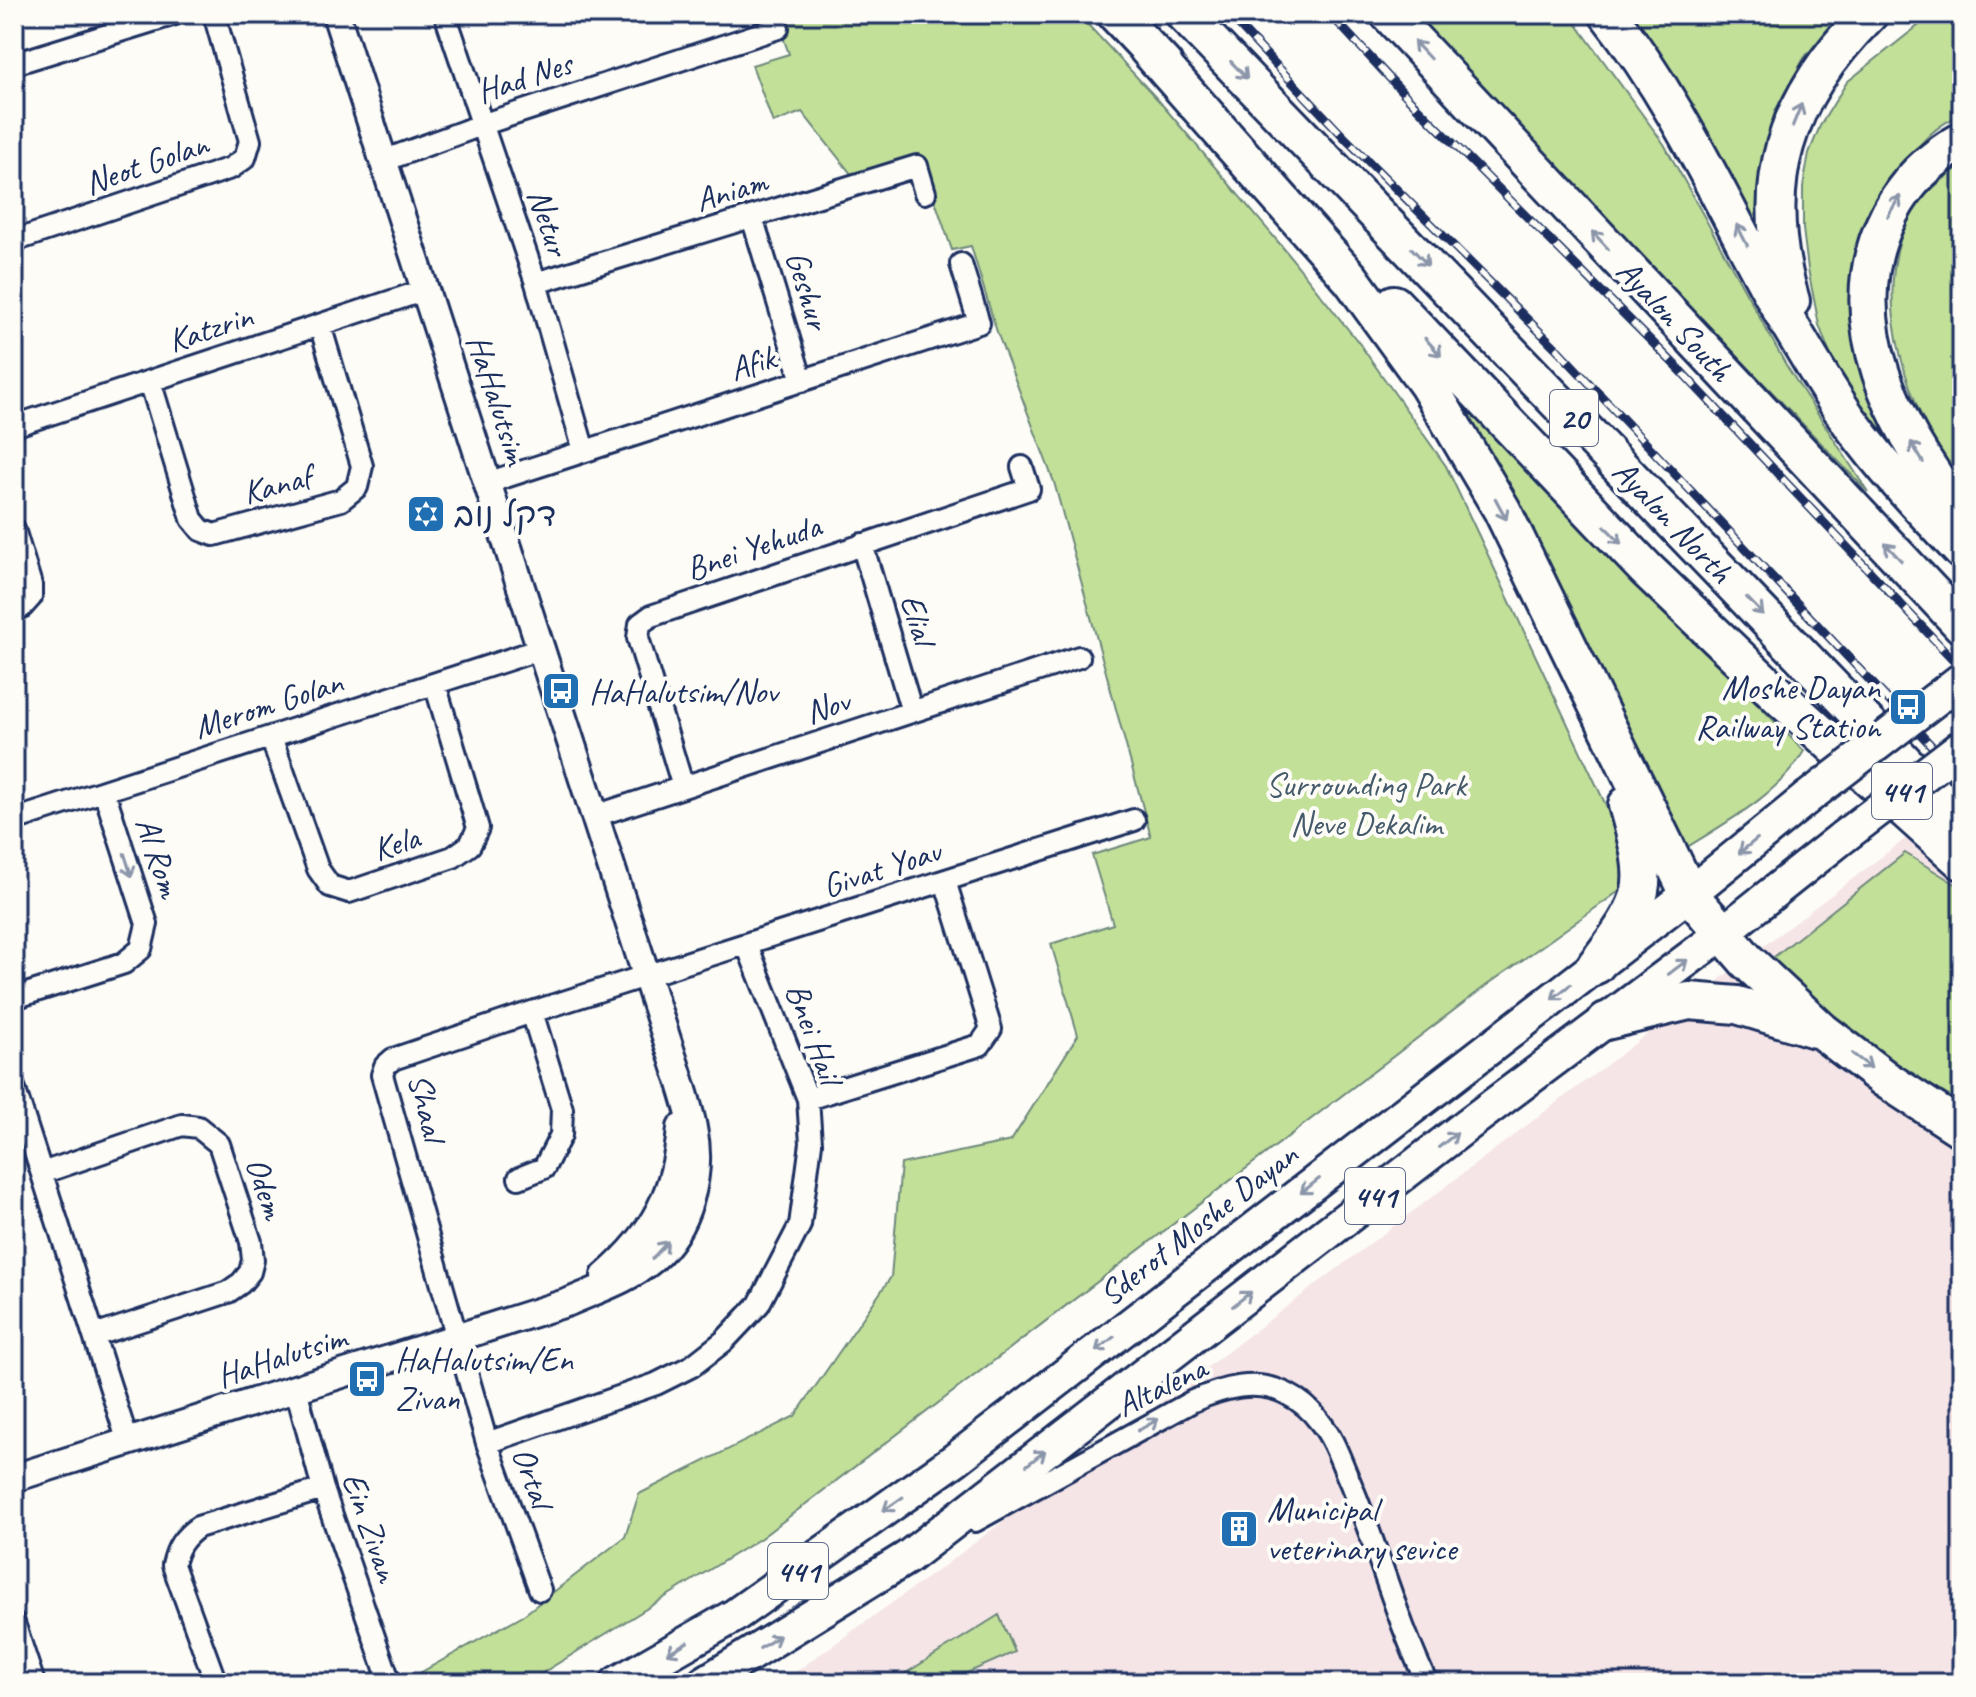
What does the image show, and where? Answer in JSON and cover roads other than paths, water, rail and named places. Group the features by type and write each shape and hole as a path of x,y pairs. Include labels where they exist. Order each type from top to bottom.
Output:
{"highway":[{"path":"1116,14 1351,279 1428,385 1502,510 1689,894 1747,961 1822,1031 1885,1079 1962,1129"},
{"name":"Ayalon North","path":"1184,14 1962,822"},
{"name":"Ayalon South","path":"1389,14 1962,625"},
{"path":"1608,14 1690,138 1806,352 1850,422 1886,468 1962,551"},
{"path":"1806,352 1785,282 1776,234 1777,188 1782,160 1798,110 1818,72 1867,17"},
{"path":"1147,48 1357,263 1442,357 1646,569 1782,699 1962,861"},
{"path":"1962,141 1930,162 1895,203 1872,258 1869,285 1873,345 1893,407 1918,455 1962,515"},
{"path":"1596,965 1639,901 1643,880 1638,841 1598,703"},
{"path":"1606,1021 1689,1001 1737,1005 1822,1031"}],"main road":[{"name":"Sderot Moshe Dayan","path":"617,1683 734,1616 956,1459 1689,894 1807,798 1962,679"},
{"name":"441","path":"704,1683 908,1557 1962,746"}],"street":[{"path":"14,64 175,14"},
{"name":"Neot Golan","path":"14,241 231,168 245,158 250,141 214,14"},
{"name":"HaHalutsim","path":"14,1478 569,1302 619,1264 656,1221 668,1195 679,1150 683,1104 680,1080 336,14"},
{"name":"Netur","path":"445,14 536,283 584,451"},
{"name":"Had Nes","path":"383,161 484,124 778,28"},
{"name":"Aniam","path":"536,283 917,166 925,193"},
{"name":"Geshur","path":"752,217 802,381"},
{"name":"Afik","path":"487,483 979,323 961,264"},
{"name":"Katzrin","path":"14,426 425,290"},
{"name":"Kanaf","path":"150,381 192,519 201,530 214,535 341,500 357,487 362,466 320,325"},
{"name":"Bnei Yehuda","path":"683,787 638,638 640,624 651,616 1029,489 1022,467"},
{"path":"14,529 31,585 31,597 22,607 14,609"},
{"name":"Elial","path":"862,544 912,712"},
{"name":"Merom Golan","path":"14,820 541,649"},
{"name":"Nov","path":"595,816 1079,657"},
{"name":"Kela","path":"271,737 318,869 330,886 349,892 453,857 470,845 478,828 435,684"},
{"name":"Al Rom","path":"14,998 124,963 141,949 147,924 104,791"},
{"name":"Givat Yoav","path":"647,977 1134,820"},
{"path":"808,1099 980,1045 991,1029 945,881"},
{"name":"Bnei Hail","path":"487,1443 656,1384 692,1366 724,1341 759,1304 800,1225 811,1143 808,1099 747,945"},
{"name":"Shaal","path":"456,1338 382,1075 385,1066 393,1059 647,977"},
{"path":"519,1178 544,1168 561,1135 562,1109 532,1012"},
{"path":"14,1087 128,1442"},
{"name":"Odem","path":"42,1173 182,1125 198,1127 219,1144 251,1242 253,1260 250,1272 228,1292 94,1336"},
{"name":"Ortal","path":"456,1338 487,1443 540,1590"},
{"name":"Altalena","path":"908,1557 1193,1401 1224,1387 1257,1386 1285,1393 1303,1404 1320,1421 1332,1440 1357,1499 1419,1681"},
{"name":"Ein Zivan","path":"296,1389 323,1489 390,1683"},
{"path":"216,1683 173,1565 176,1550 185,1536 198,1527 323,1489"},
{"path":"14,1623 34,1683"}],"railway":[{"path":"1228,14 1343,136 1555,347 1962,778"},
{"path":"1330,14 1408,98 1678,368 1962,669"}],"place":[{"name":"דקל נוב","path":"426,514"},
{"name":"HaHalutsim/Nov","path":"561,691"},
{"name":"Moshe Dayan Railway Station","path":"1908,707"},
{"name":"HaHalutsim/En Zivan","path":"367,1379"},
{"name":"Municipal veterinary sevice","path":"1239,1529"}],"park label":[{"name":"Surrounding Park Neve Dekalim","path":"1366,804"}]}
